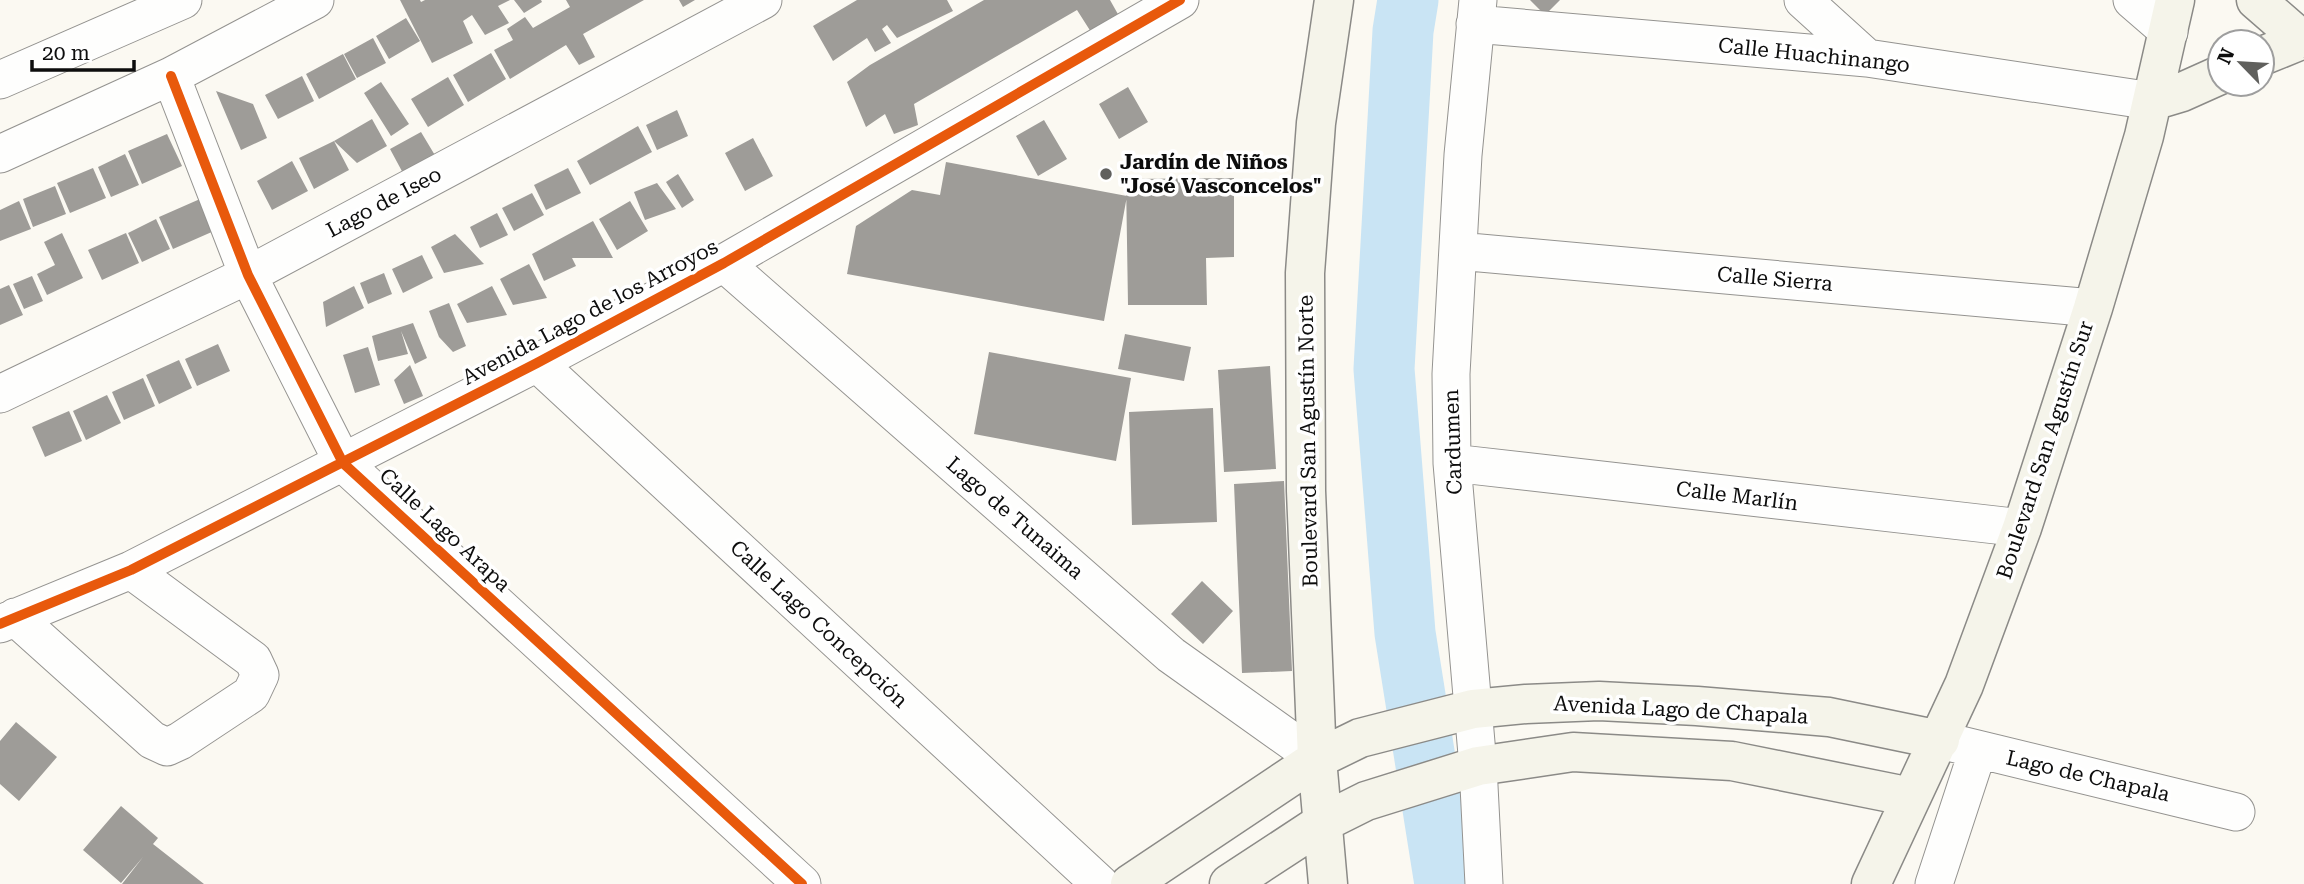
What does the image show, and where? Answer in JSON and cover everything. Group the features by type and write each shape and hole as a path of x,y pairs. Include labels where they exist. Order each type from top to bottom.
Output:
{"main road":[{"name":"Boulevard San Agustín Norte","path":"1328,884 1317,759 1306,492 1306,273 1316,123 1334,0"},
{"path":"2256,0 2302,39 2276,50"},
{"name":"Boulevard San Agustín Sur","path":"1871,884 1964,684 2022,528 2093,308 2152,101 2172,16"},
{"path":"2152,101 2206,81"},
{"name":"Avenida Lago de Chapala","path":"1130,884 1317,759 1360,738 1460,713 1526,704 1599,701 1697,706 1829,717 1940,740"},
{"path":"1229,884 1322,823 1366,801 1463,771 1573,752 1732,761 1911,797"}],"street":[{"path":"0,80 183,0"},
{"path":"0,153 171,76 315,0"},
{"name":"Lago de Iseo","path":"0,394 248,275 763,0"},
{"name":"Avenida Lago de los Arroyos","path":"7,620 131,570 537,363 724,263 1180,0"},
{"path":"1803,0 1867,58"},
{"path":"2132,0 2172,16"},
{"name":"Calle Huachinango","path":"1476,12 1867,58 2152,101"},
{"name":"Cardumen","path":"1476,12 1463,155 1451,374 1463,771 1484,884"},
{"name":"Calle Lago Arapa","path":"171,76 248,275 343,463 802,884"},
{"name":"Calle Sierra","path":"1458,251 2093,308"},
{"name":"Lago de Tunaima","path":"724,263 1171,655 1317,759"},
{"name":"Calle Lago Concepción","path":"537,363 1100,884"},
{"name":"Calle Marlín","path":"1452,463 2022,528"},
{"path":"7,620 152,740 167,747 251,694 260,675 253,660 131,570"},
{"name":"Lago de Chapala","path":"1940,740 2236,812"},
{"path":"1934,884 1978,750"}],"building":[{"path":"400,0 510,0 498,6 509,23 485,35 472,15 463,21 473,43 432,63"},
{"path":"514,0 541,0 542,2 524,13"},
{"path":"566,0 644,0 583,34 595,57 579,65 566,45 510,79 494,50 513,40 507,29 525,17 533,28 570,7"},
{"path":"679,0 695,0 683,7"},
{"path":"857,0 947,0 953,11 897,38 887,25 882,29 891,43 875,52 867,38 833,61 813,26"},
{"path":"984,0 1110,0 1119,16 1091,32 1077,10 914,104 918,125 894,134 885,114 866,127 847,82 870,65"},
{"path":"1530,0 1560,0 1545,15"},
{"path":"406,18 420,41 389,59 376,36"},
{"path":"373,38 386,63 357,78 344,54"},
{"path":"491,53 506,79 468,102 453,75"},
{"path":"343,54 356,79 319,99 306,74"},
{"path":"302,76 314,101 278,119 265,95"},
{"path":"448,77 464,105 428,127 411,99"},
{"path":"381,82 409,124 391,136 364,93"},
{"path":"1128,87 1148,122 1119,139 1099,104"},
{"path":"216,91 253,104 267,138 241,150"},
{"path":"677,110 688,136 657,150 646,125"},
{"path":"372,119 387,146 357,163 334,141"},
{"path":"1044,120 1067,159 1038,176 1016,136"},
{"path":"638,126 652,152 590,185 577,161"},
{"path":"421,132 436,157 404,175 390,149"},
{"path":"167,134 182,166 142,184 128,151"},
{"path":"753,138 773,176 745,191 725,153"},
{"path":"334,141 349,170 314,189 299,158"},
{"path":"125,154 139,185 111,197 98,167"},
{"path":"292,161 308,191 272,210 257,181"},
{"path":"946,162 1127,196 1104,321 847,274 856,226 912,190 940,195"},
{"path":"93,168 106,198 70,213 57,183"},
{"path":"568,168 581,193 546,210 534,185"},
{"path":"678,174 694,200 682,208 666,182"},
{"path":"1234,178 1234,257 1206,258 1207,305 1128,305 1126,179"},
{"path":"657,183 676,209 645,220 634,192"},
{"path":"55,186 66,214 33,227 23,199"},
{"path":"532,193 544,215 514,231 502,208"},
{"path":"200,199 214,231 173,249 159,217"},
{"path":"19,201 31,229 0,241 0,210"},
{"path":"630,201 648,231 617,250 599,219"},
{"path":"497,213 508,235 480,248 470,227"},
{"path":"156,219 170,249 142,262 128,233"},
{"path":"593,221 613,258 572,258 576,266 544,281 532,254"},
{"path":"62,233 83,278 47,295 37,274 55,265 44,242"},
{"path":"126,233 139,263 102,280 88,250"},
{"path":"455,234 484,264 444,273 431,247"},
{"path":"422,255 433,278 403,293 392,269"},
{"path":"529,264 547,298 513,305 500,279"},
{"path":"384,273 392,294 368,304 360,283"},
{"path":"32,276 43,301 24,309 13,284"},
{"path":"9,285 23,315 0,325 0,289"},
{"path":"354,286 364,308 326,327 323,302"},
{"path":"492,286 507,315 467,323 457,304"},
{"path":"449,303 466,346 453,352 439,337 429,311"},
{"path":"413,323 427,358 415,364 401,331 408,354 378,361 372,336"},
{"path":"1125,334 1191,347 1184,381 1118,369"},
{"path":"218,344 230,371 197,386 185,359"},
{"path":"368,347 380,385 355,393 343,355"},
{"path":"989,352 1131,378 1116,461 974,434"},
{"path":"179,360 192,388 159,404 146,375"},
{"path":"410,365 423,396 404,404 394,380"},
{"path":"1270,366 1276,469 1224,472 1218,370"},
{"path":"143,378 155,406 124,420 112,392"},
{"path":"107,395 121,423 86,440 73,411"},
{"path":"1213,408 1217,522 1132,525 1129,412"},
{"path":"69,411 82,441 45,457 32,427"},
{"path":"1284,481 1292,671 1242,673 1234,484"},
{"path":"1202,581 1233,611 1203,644 1171,614"},
{"path":"16,722 57,757 19,801 0,784 0,741"},
{"path":"121,806 158,838 153,844 204,884 122,884 143,857 121,883 83,850"}],"waterway":[{"path":"1408,0 1403,31 1384,369 1405,633 1445,884"}],"cycle path":[{"path":"0,624 131,570 537,363 724,263 1180,0"},
{"path":"171,76 248,275 343,463 802,884"}],"place":[{"name":"Jardín de Niños \"José Vasconcelos\"","path":"1106,174"}]}
